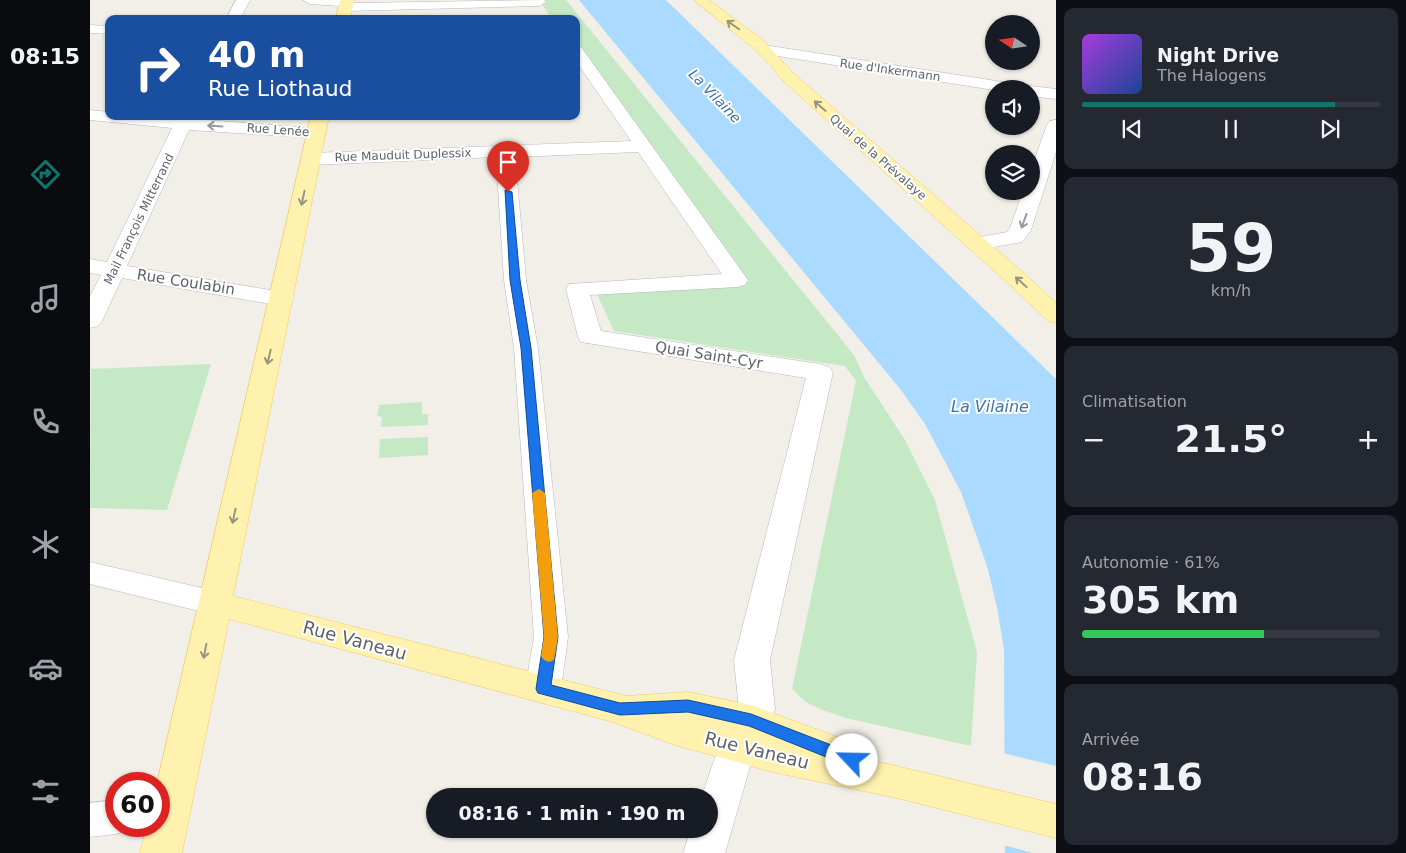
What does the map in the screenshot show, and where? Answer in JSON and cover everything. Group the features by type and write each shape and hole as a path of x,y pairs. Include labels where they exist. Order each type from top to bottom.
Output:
{"main road":[{"name":"Quai de la Prévalaye","path":"701,0 764,50 778,63 786,75 1056,316"},
{"path":"170,791 192,716 318,124"},
{"name":"Rue Vaneau","path":"215,603 620,709 675,730 741,742 777,757 897,782 1056,821"},
{"path":"161,853 162,837"}],"street":[{"path":"235,15 243,0"},
{"path":"310,0 346,7 446,2 541,5"},
{"path":"90,28 105,30"},
{"name":"Rue d'Inkermann","path":"764,50 985,84"},
{"name":"Quai Saint-Cyr","path":"580,56 737,280 577,288 590,337 820,372 752,660 757,709 741,742 704,853"},
{"path":"1040,92 1056,94"},
{"name":"Rue Lenée","path":"90,115 105,116"},
{"name":"Rue Lenée","path":"186,120 318,124"},
{"name":"Mail François Mitterrand","path":"90,321 186,120"},
{"path":"976,244 1014,237 1020,230 1056,125"},
{"name":"Rue Mauduit Duplessix","path":"311,159 644,146"},
{"path":"504,152 515,280 526,348 551,637 543,689"},
{"name":"Rue Coulabin","path":"90,266 282,298"},
{"name":"Rue Vaneau","path":"90,573 215,603"},
{"path":"90,820 105,818"}],"green space":[{"path":"539,0 566,0 578,15 549,15"},
{"path":"580,17 854,355 864,377 905,440 935,500 977,652 971,746 846,718 806,702 792,689 856,381 845,366 614,331 597,294 731,280 580,60"},
{"path":"211,364 167,510 90,508 91,369"},
{"path":"422,402 422,414 428,414 428,425 381,427 382,417 377,416 379,405"},
{"path":"428,437 428,455 379,458 380,439"}],"water":[{"name":"La Vilaine","path":"579,0 666,0 1056,379 1056,853 1005,853 1004,650 997,607 987,566 961,492 925,424 901,390"}],"pier":[{"path":"1003,753 1056,766 1056,853 1033,853 1003,845"}],"slow traffic":[{"path":"539,493 551,637 549,656"}],"route":[{"path":"508,192 515,280 526,348 551,637 543,689 620,709 688,706 751,720 852,760"}]}
